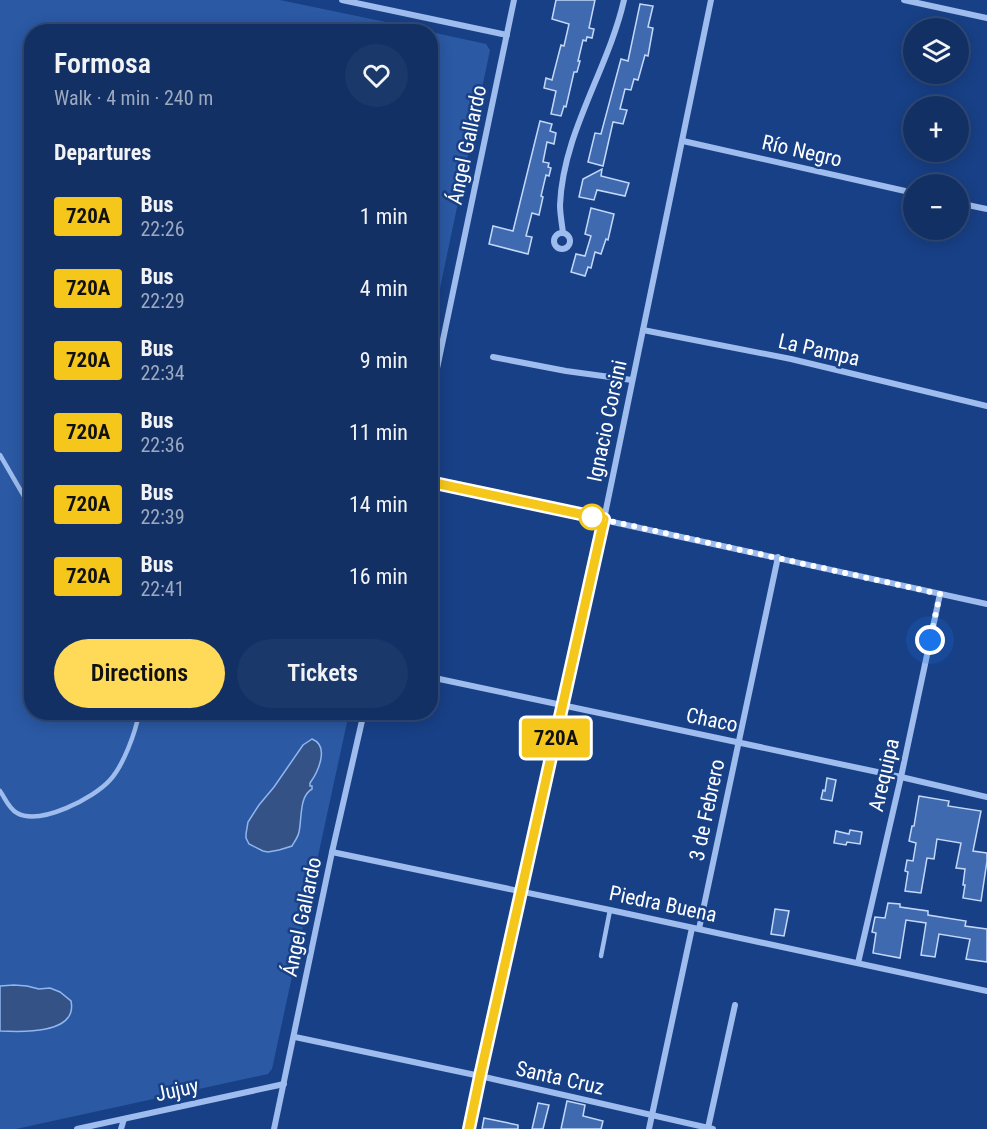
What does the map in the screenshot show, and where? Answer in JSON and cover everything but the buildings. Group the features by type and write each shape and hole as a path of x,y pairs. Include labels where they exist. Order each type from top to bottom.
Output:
{"street":[{"path":"342,0 372,3 507,35"},
{"name":"Ángel Gallardo","path":"438,364 514,0"},
{"path":"563,233 560,207 565,167 584,108 609,50 624,0"},
{"name":"Ignacio Corsini","path":"469,1129 604,519 711,0"},
{"path":"904,0 987,18"},
{"name":"Río Negro","path":"683,141 903,191"},
{"path":"969,205 987,209"},
{"name":"La Pampa","path":"643,330 791,360 987,406"},
{"path":"493,357 566,371 632,380"},
{"path":"438,484 987,604"},
{"name":"3 de Febrero","path":"649,1129 738,743 778,557"},
{"name":"Arequipa","path":"858,963 940,594"},
{"name":"Chaco","path":"438,679 987,797"},
{"name":"Ángel Gallardo","path":"274,1129 362,720"},
{"name":"Piedra Buena","path":"332,852 987,991"},
{"path":"710,1129 735,1005"},
{"name":"Santa Cruz","path":"295,1037 480,1076 710,1129"},
{"name":"Jujuy","path":"77,1129 284,1084"},
{"path":"121,1129 124,1119"}],"lane":[{"path":"0,455 24,496"},
{"path":"0,791 15,812 23,815 53,814 73,805 109,781 117,770 131,740 137,720"},
{"path":"601,956 610,910"}],"shaded area":[{"path":"0,0 280,0 395,24 24,24 24,720 347,720 272,1069 268,1074 16,1129 0,1129"},
{"path":"438,34 486,44 490,50 438,298"},
{"path":"312,739 320,747 321,760 310,783 312,789 303,802 299,832 292,846 268,852 249,844 246,838 248,822 303,745"},
{"path":"14,985 39,989 50,988 60,992 71,1001 71,1012 66,1020 46,1029 21,1032 0,1031 0,986"}],"bus line":[{"name":"720A","path":"438,484 604,519 469,1129"}],"route":[{"path":"592,517 940,594 930,640"}]}
